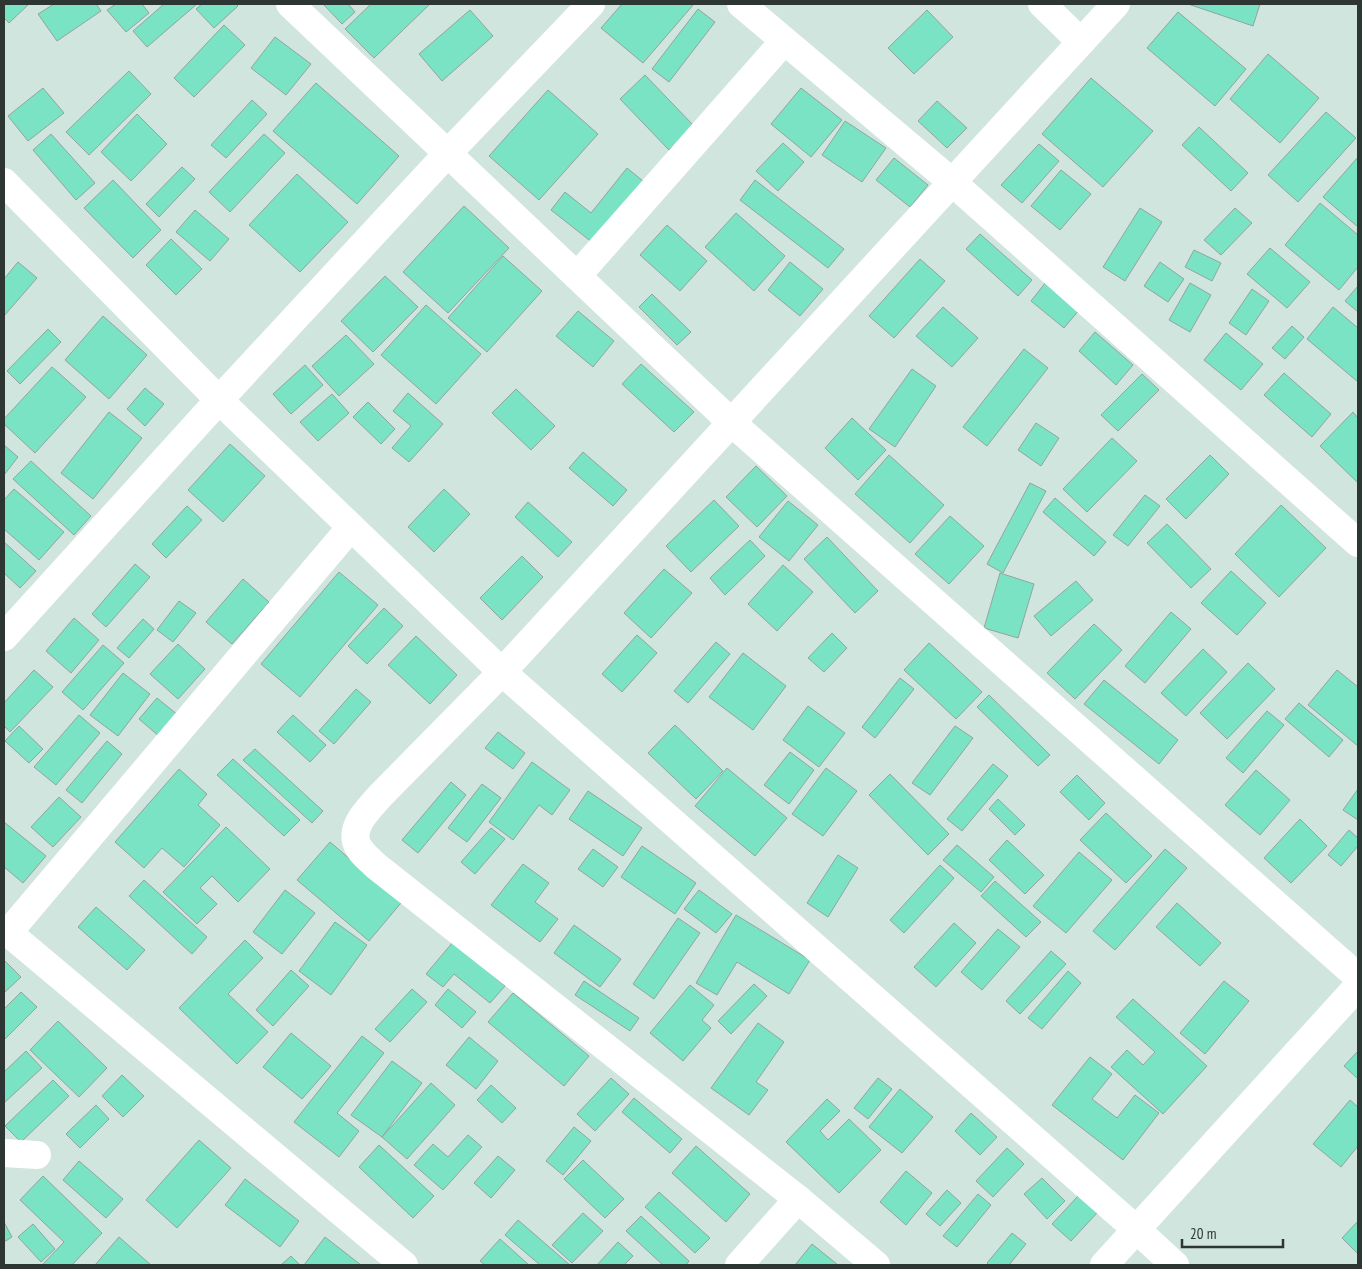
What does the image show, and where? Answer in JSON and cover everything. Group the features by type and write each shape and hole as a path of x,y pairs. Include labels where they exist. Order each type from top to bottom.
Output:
{"street":[{"path":"290,4 732,423 1358,977"},
{"path":"7,628 448,153 591,4"},
{"path":"741,4 952,182 1358,543"},
{"path":"1042,4 1081,42"},
{"path":"876,1265 798,1199 376,866 364,854 356,842 356,827 367,810 502,672 1116,4"},
{"path":"577,276 784,41"},
{"path":"4,182 219,400 502,672 1175,1265"},
{"path":"351,527 6,931 395,1262"},
{"path":"1104,1265 1358,986"},
{"path":"4,1153 37,1155"},
{"path":"739,1265 798,1199"}],"building":[{"path":"4,4 29,4 9,23 4,18"},
{"path":"54,4 96,4 101,11 57,41 38,14"},
{"path":"116,4 142,4 149,13 126,32 107,10"},
{"path":"164,4 197,4 147,47 133,31"},
{"path":"202,4 236,4 238,6 214,28 196,9"},
{"path":"323,4 348,4 355,12 342,24"},
{"path":"371,4 430,4 374,58 345,29"},
{"path":"622,4 694,4 643,63 601,28"},
{"path":"1188,4 1260,4 1253,26"},
{"path":"698,9 715,22 669,82 652,69"},
{"path":"470,10 493,36 442,81 419,54"},
{"path":"927,10 953,37 914,74 888,48"},
{"path":"1178,12 1246,69 1215,106 1147,48"},
{"path":"224,25 245,45 194,97 174,78"},
{"path":"275,37 311,64 286,95 251,68"},
{"path":"1268,54 1319,98 1280,143 1230,99"},
{"path":"129,71 151,94 89,155 66,132"},
{"path":"645,75 694,126 669,150 620,99"},
{"path":"1091,78 1153,131 1103,187 1042,134"},
{"path":"316,83 399,156 357,204 273,131"},
{"path":"43,88 64,113 28,141 8,116"},
{"path":"801,88 842,120 811,157 771,124"},
{"path":"548,90 598,134 539,200 489,156"},
{"path":"252,100 267,114 226,158 211,145"},
{"path":"937,101 967,128 947,148 918,121"},
{"path":"1326,112 1356,138 1298,202 1268,175"},
{"path":"137,114 167,144 131,181 101,152"},
{"path":"845,121 886,148 862,182 822,155"},
{"path":"1199,127 1248,173 1231,191 1182,145"},
{"path":"51,134 95,183 76,200 33,150"},
{"path":"264,134 285,153 230,212 209,192"},
{"path":"783,143 804,162 778,191 756,171"},
{"path":"1039,144 1059,161 1022,203 1001,185"},
{"path":"1358,157 1358,227 1323,197"},
{"path":"894,158 928,185 910,207 876,180"},
{"path":"182,167 195,179 159,217 146,204"},
{"path":"627,168 643,181 593,243 551,210 565,192 591,213"},
{"path":"1061,170 1091,194 1060,230 1031,206"},
{"path":"297,174 348,222 300,272 249,225"},
{"path":"113,180 161,230 133,258 84,208"},
{"path":"755,180 844,249 828,268 740,200"},
{"path":"1320,203 1358,235 1358,267 1339,290 1285,245"},
{"path":"464,206 509,248 448,313 403,272"},
{"path":"1140,208 1162,222 1125,281 1103,267"},
{"path":"1235,208 1252,223 1221,255 1204,240"},
{"path":"195,210 229,239 210,261 176,232"},
{"path":"736,213 785,256 754,291 705,247"},
{"path":"667,225 707,261 680,291 640,255"},
{"path":"980,234 1032,280 1018,296 966,249"},
{"path":"171,239 202,269 176,295 146,265"},
{"path":"1270,248 1310,282 1287,308 1247,274"},
{"path":"1194,250 1221,263 1212,281 1185,267"},
{"path":"503,256 542,291 487,352 448,318"},
{"path":"920,259 945,281 894,338 869,316"},
{"path":"18,262 37,278 4,316 4,279"},
{"path":"790,262 823,289 800,316 768,290"},
{"path":"1160,262 1184,279 1168,302 1144,286"},
{"path":"385,276 418,307 373,352 341,321"},
{"path":"1046,282 1080,309 1064,328 1031,301"},
{"path":"1190,283 1211,295 1190,332 1169,320"},
{"path":"1358,286 1358,312 1345,301"},
{"path":"1252,289 1269,301 1246,335 1229,323"},
{"path":"652,294 691,332 677,345 639,307"},
{"path":"426,305 481,354 436,404 381,355"},
{"path":"943,307 978,338 952,367 916,336"},
{"path":"1333,307 1358,328 1358,382 1307,339"},
{"path":"578,311 614,341 593,367 556,336"},
{"path":"103,316 147,355 109,399 65,360"},
{"path":"1292,326 1304,337 1285,359 1272,348"},
{"path":"48,329 61,342 20,384 7,371"},
{"path":"1095,332 1133,365 1116,385 1079,351"},
{"path":"1226,333 1263,364 1241,390 1204,360"},
{"path":"346,335 374,364 339,396 312,366"},
{"path":"1024,349 1048,368 987,446 963,427"},
{"path":"641,364 694,412 674,432 622,384"},
{"path":"305,365 323,385 291,414 273,394"},
{"path":"52,367 86,397 35,453 4,424 4,419"},
{"path":"912,369 936,386 895,447 869,429"},
{"path":"1284,373 1331,414 1312,437 1264,395"},
{"path":"1142,374 1159,390 1118,431 1101,415"},
{"path":"145,388 164,404 145,426 127,409"},
{"path":"516,389 555,426 531,450 492,413"},
{"path":"408,393 443,424 409,462 392,448 411,426 393,411"},
{"path":"332,394 349,413 318,441 300,422"},
{"path":"368,402 395,429 381,444 353,417"},
{"path":"109,412 142,438 93,499 61,473"},
{"path":"1353,412 1358,418 1358,483 1320,446"},
{"path":"852,418 886,450 858,480 825,448"},
{"path":"1036,423 1059,438 1041,466 1018,450"},
{"path":"1112,438 1137,461 1087,512 1063,489"},
{"path":"230,444 265,476 223,522 188,490"},
{"path":"4,445 18,457 4,475"},
{"path":"583,452 627,490 613,506 569,468"},
{"path":"889,455 944,505 910,543 855,494"},
{"path":"1210,455 1229,474 1186,519 1166,499"},
{"path":"31,461 91,516 74,535 13,479"},
{"path":"756,466 787,496 757,527 726,497"},
{"path":"1030,483 1046,491 1003,573 987,564"},
{"path":"14,489 64,532 39,560 4,529 4,500"},
{"path":"444,489 470,514 434,552 408,527"},
{"path":"1145,495 1160,506 1128,546 1113,535"},
{"path":"1055,498 1106,542 1094,556 1043,512"},
{"path":"714,500 739,526 691,572 666,546"},
{"path":"788,501 818,525 789,561 759,537"},
{"path":"528,502 572,542 558,557 515,517"},
{"path":"1281,505 1326,548 1279,597 1235,554"},
{"path":"187,506 202,520 166,558 152,544"},
{"path":"950,516 984,546 949,584 915,554"},
{"path":"1167,524 1211,569 1191,588 1147,543"},
{"path":"827,537 878,591 855,613 804,559"},
{"path":"750,540 765,556 725,595 710,578"},
{"path":"4,542 36,571 20,588 4,573"},
{"path":"522,556 543,577 502,620 480,598"},
{"path":"135,564 150,577 106,627 92,614"},
{"path":"783,565 813,592 777,631 748,604"},
{"path":"664,569 692,593 651,638 624,613"},
{"path":"1231,571 1266,603 1237,635 1201,603"},
{"path":"339,572 378,605 300,697 261,664"},
{"path":"1000,573 1034,584 1018,638 984,628"},
{"path":"243,579 269,602 232,644 206,622"},
{"path":"1076,581 1093,600 1051,636 1034,616"},
{"path":"179,601 196,613 173,642 157,630"},
{"path":"384,608 403,626 367,664 348,646"},
{"path":"1171,612 1191,629 1145,683 1125,666"},
{"path":"74,618 99,640 71,673 46,651"},
{"path":"143,619 154,629 129,658 117,648"},
{"path":"1094,624 1122,650 1075,699 1047,673"},
{"path":"832,633 847,648 824,672 808,658"},
{"path":"637,635 657,653 622,692 602,674"},
{"path":"416,636 457,675 430,704 388,665"},
{"path":"716,642 730,654 688,703 674,691"},
{"path":"929,643 982,692 956,719 904,670"},
{"path":"178,644 205,669 178,699 150,674"},
{"path":"103,645 124,663 83,710 62,692"},
{"path":"1203,649 1227,672 1186,716 1161,693"},
{"path":"743,653 786,686 753,730 709,697"},
{"path":"1248,663 1275,689 1227,739 1200,713"},
{"path":"34,670 53,687 10,732 4,726 4,703"},
{"path":"1337,670 1358,687 1358,746 1308,705"},
{"path":"123,673 150,694 118,736 90,715"},
{"path":"900,678 914,689 875,738 862,727"},
{"path":"1104,680 1178,740 1159,764 1084,704"},
{"path":"356,689 371,702 334,744 319,731"},
{"path":"989,695 1050,755 1038,766 977,707"},
{"path":"157,698 178,715 160,737 139,719"},
{"path":"1299,703 1343,740 1329,757 1285,719"},
{"path":"808,706 845,733 819,767 783,740"},
{"path":"1267,711 1284,725 1243,773 1226,758"},
{"path":"79,715 100,733 56,785 34,767"},
{"path":"293,715 326,745 310,762 277,732"},
{"path":"675,725 723,771 696,799 648,753"},
{"path":"19,726 43,749 29,763 5,741"},
{"path":"955,726 973,738 930,795 912,783"},
{"path":"498,732 525,753 513,769 485,748"},
{"path":"107,741 122,754 82,803 66,790"},
{"path":"255,749 323,811 312,823 243,760"},
{"path":"790,752 814,770 789,804 764,785"},
{"path":"233,759 300,820 284,836 217,775"},
{"path":"532,762 570,790 552,815 539,805 513,840 489,822"},
{"path":"993,764 1008,776 962,831 947,819"},
{"path":"727,768 787,818 755,856 695,806"},
{"path":"826,768 857,791 823,836 792,814"},
{"path":"179,769 207,794 198,805 220,825 184,867 162,848 144,868 115,842"},
{"path":"1256,770 1290,800 1260,835 1225,805"},
{"path":"890,774 949,834 928,855 869,795"},
{"path":"1077,775 1105,803 1089,820 1060,792"},
{"path":"451,782 466,795 418,853 402,840"},
{"path":"482,784 501,798 467,842 448,828"},
{"path":"1358,789 1358,820 1343,810"},
{"path":"588,791 642,828 623,856 569,819"},
{"path":"59,797 81,817 53,847 31,827"},
{"path":"998,799 1025,825 1015,835 989,809"},
{"path":"1106,813 1152,856 1126,883 1080,840"},
{"path":"1300,819 1327,846 1291,883 1264,858"},
{"path":"4,822 46,856 23,883 4,867"},
{"path":"226,827 270,869 238,902 212,876 200,888 217,904 197,924 163,892"},
{"path":"491,828 505,839 475,874 461,862"},
{"path":"1349,830 1358,838 1358,846 1341,866 1328,855"},
{"path":"1007,840 1044,875 1025,894 989,860"},
{"path":"330,842 401,903 369,941 297,880"},
{"path":"957,845 994,877 981,892 943,860"},
{"path":"642,846 696,883 675,914 621,877"},
{"path":"593,849 618,867 603,887 578,869"},
{"path":"1165,849 1187,868 1115,950 1093,931"},
{"path":"1079,852 1112,880 1066,933 1033,906"},
{"path":"838,855 858,868 828,917 807,903"},
{"path":"523,864 549,883 535,902 558,919 540,942 491,905"},
{"path":"940,865 954,878 904,933 890,920"},
{"path":"144,880 207,937 192,954 129,896"},
{"path":"995,881 1041,922 1026,937 981,896"},
{"path":"285,890 315,913 282,954 253,932"},
{"path":"699,890 732,914 716,933 684,909"},
{"path":"1177,903 1221,943 1200,966 1156,927"},
{"path":"96,907 145,950 127,970 78,927"},
{"path":"736,915 810,960 789,994 737,962 717,995 696,983"},
{"path":"678,918 700,933 654,999 633,984"},
{"path":"335,922 367,945 331,995 299,971"},
{"path":"954,923 976,943 936,987 914,967"},
{"path":"574,925 621,959 600,987 554,953"},
{"path":"998,929 1020,947 982,990 961,972"},
{"path":"245,940 263,958 228,994 268,1032 237,1064 179,1008"},
{"path":"453,942 505,986 490,1003 454,974 443,987 426,974"},
{"path":"1051,951 1066,964 1020,1014 1006,1001"},
{"path":"4,960 21,977 4,993"},
{"path":"291,970 309,986 273,1026 256,1010"},
{"path":"1068,971 1081,983 1042,1029 1028,1018"},
{"path":"584,981 639,1018 630,1031 575,995"},
{"path":"1224,981 1249,1001 1205,1054 1180,1033"},
{"path":"754,984 767,996 731,1034 718,1021"},
{"path":"690,985 714,1005 702,1020 711,1028 683,1061 650,1033"},
{"path":"412,989 427,1002 390,1042 375,1029"},
{"path":"448,989 476,1012 462,1028 435,1005"},
{"path":"21,992 37,1007 4,1040 4,1009"},
{"path":"513,993 589,1056 564,1086 488,1022"},
{"path":"1133,999 1207,1066 1163,1114 1111,1067 1127,1050 1143,1065 1155,1052 1116,1017"},
{"path":"58,1021 107,1068 79,1097 30,1050"},
{"path":"758,1023 784,1042 756,1082 768,1090 749,1115 711,1088"},
{"path":"291,1033 331,1066 302,1099 263,1067"},
{"path":"362,1036 384,1053 337,1113 359,1131 339,1157 294,1122"},
{"path":"469,1037 498,1061 476,1089 446,1065"},
{"path":"26,1051 42,1068 4,1103 4,1072"},
{"path":"1358,1051 1358,1079 1344,1066"},
{"path":"1090,1057 1112,1074 1092,1099 1117,1118 1135,1095 1159,1113 1123,1160 1052,1105"},
{"path":"392,1061 422,1083 382,1137 351,1115"},
{"path":"122,1075 144,1096 123,1117 102,1096"},
{"path":"611,1078 629,1094 595,1131 577,1114"},
{"path":"878,1078 892,1089 868,1119 854,1108"},
{"path":"53,1080 69,1096 21,1142 5,1126"},
{"path":"431,1083 455,1105 407,1159 382,1137"},
{"path":"491,1085 516,1108 502,1123 477,1100"},
{"path":"900,1089 933,1117 902,1153 869,1127"},
{"path":"634,1098 682,1139 670,1153 622,1112"},
{"path":"827,1099 840,1111 820,1131 828,1140 849,1119 881,1150 839,1193 786,1142"},
{"path":"1350,1100 1358,1107 1358,1146 1341,1167 1313,1144"},
{"path":"96,1105 109,1119 80,1148 66,1134"},
{"path":"971,1113 997,1137 980,1155 955,1131"},
{"path":"574,1127 591,1141 563,1175 546,1161"},
{"path":"468,1135 482,1147 443,1190 414,1165 433,1144 448,1157"},
{"path":"199,1140 231,1168 177,1228 146,1200"},
{"path":"379,1145 434,1196 413,1218 359,1167"},
{"path":"696,1146 750,1194 726,1222 672,1173"},
{"path":"1007,1148 1024,1164 993,1197 976,1181"},
{"path":"498,1156 515,1170 491,1198 474,1183"},
{"path":"583,1160 624,1199 605,1218 564,1179"},
{"path":"79,1161 123,1199 106,1218 63,1180"},
{"path":"906,1171 932,1193 906,1225 880,1202"},
{"path":"43,1176 102,1233 72,1265 42,1265 64,1242 20,1200"},
{"path":"1042,1178 1065,1201 1047,1219 1024,1194"},
{"path":"245,1179 299,1221 280,1247 225,1205"},
{"path":"947,1190 961,1203 940,1226 926,1214"},
{"path":"659,1192 710,1238 695,1253 645,1207"},
{"path":"978,1194 991,1205 957,1247 943,1236"},
{"path":"1078,1196 1097,1213 1071,1241 1052,1224"},
{"path":"583,1213 603,1231 572,1263 552,1245"},
{"path":"641,1216 689,1261 686,1265 663,1265 626,1231"},
{"path":"518,1220 570,1265 540,1265 505,1235"},
{"path":"1358,1221 1358,1254 1342,1238"},
{"path":"4,1222 12,1237 4,1242"},
{"path":"33,1224 55,1249 41,1262 18,1237"},
{"path":"1012,1233 1026,1244 1009,1265 989,1265 987,1263"},
{"path":"119,1237 151,1265 95,1265"},
{"path":"325,1237 361,1265 304,1265"},
{"path":"500,1239 529,1265 485,1265 480,1261"},
{"path":"618,1242 633,1256 624,1265 597,1265"},
{"path":"812,1244 838,1265 795,1265"},
{"path":"291,1256 300,1265 281,1265"}]}
